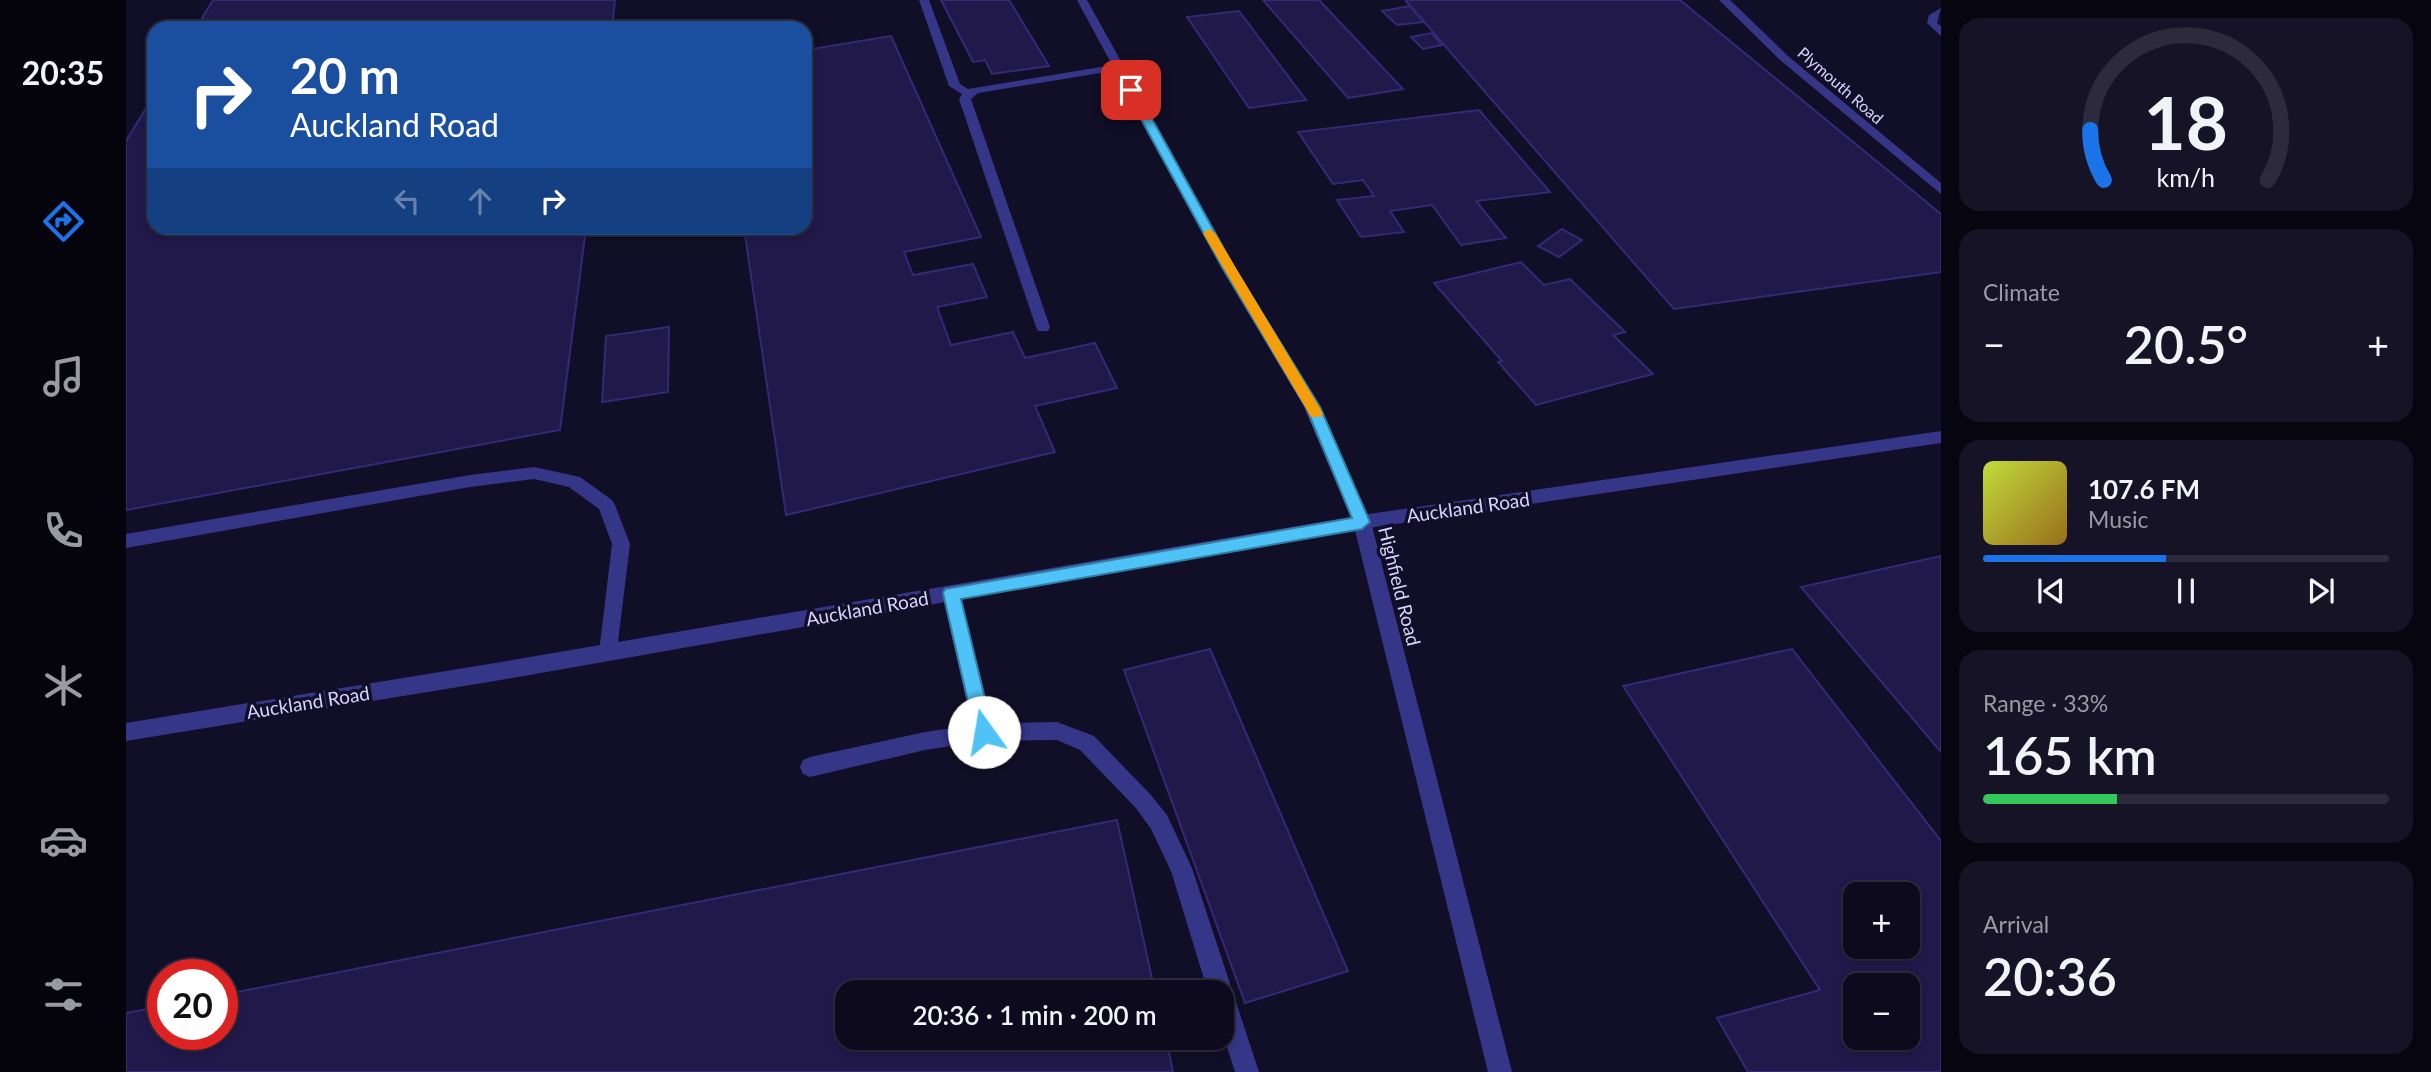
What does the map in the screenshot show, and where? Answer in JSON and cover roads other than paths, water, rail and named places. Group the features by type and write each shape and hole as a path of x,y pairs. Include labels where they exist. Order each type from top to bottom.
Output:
{"street":[{"path":"924,0 955,86 968,93 1119,67"},
{"name":"Highfield Road","path":"1082,0 1228,267 1312,407 1362,522 1500,1072"},
{"name":"Plymouth Road","path":"1724,0 1784,58 1941,190"},
{"path":"1941,11 1933,16 1932,23 1941,33"},
{"path":"968,93 965,104 1043,327"},
{"name":"Auckland Road","path":"126,732 1362,522 1941,437"},
{"path":"126,541 470,481 534,473 574,482 606,505 621,544 609,652"},
{"path":"951,593 984,732"},
{"path":"810,767 925,741 984,732 1057,731 1087,743 1143,801 1159,822 1181,868 1217,980"},
{"path":"1234,1033 1247,1072"}]}
